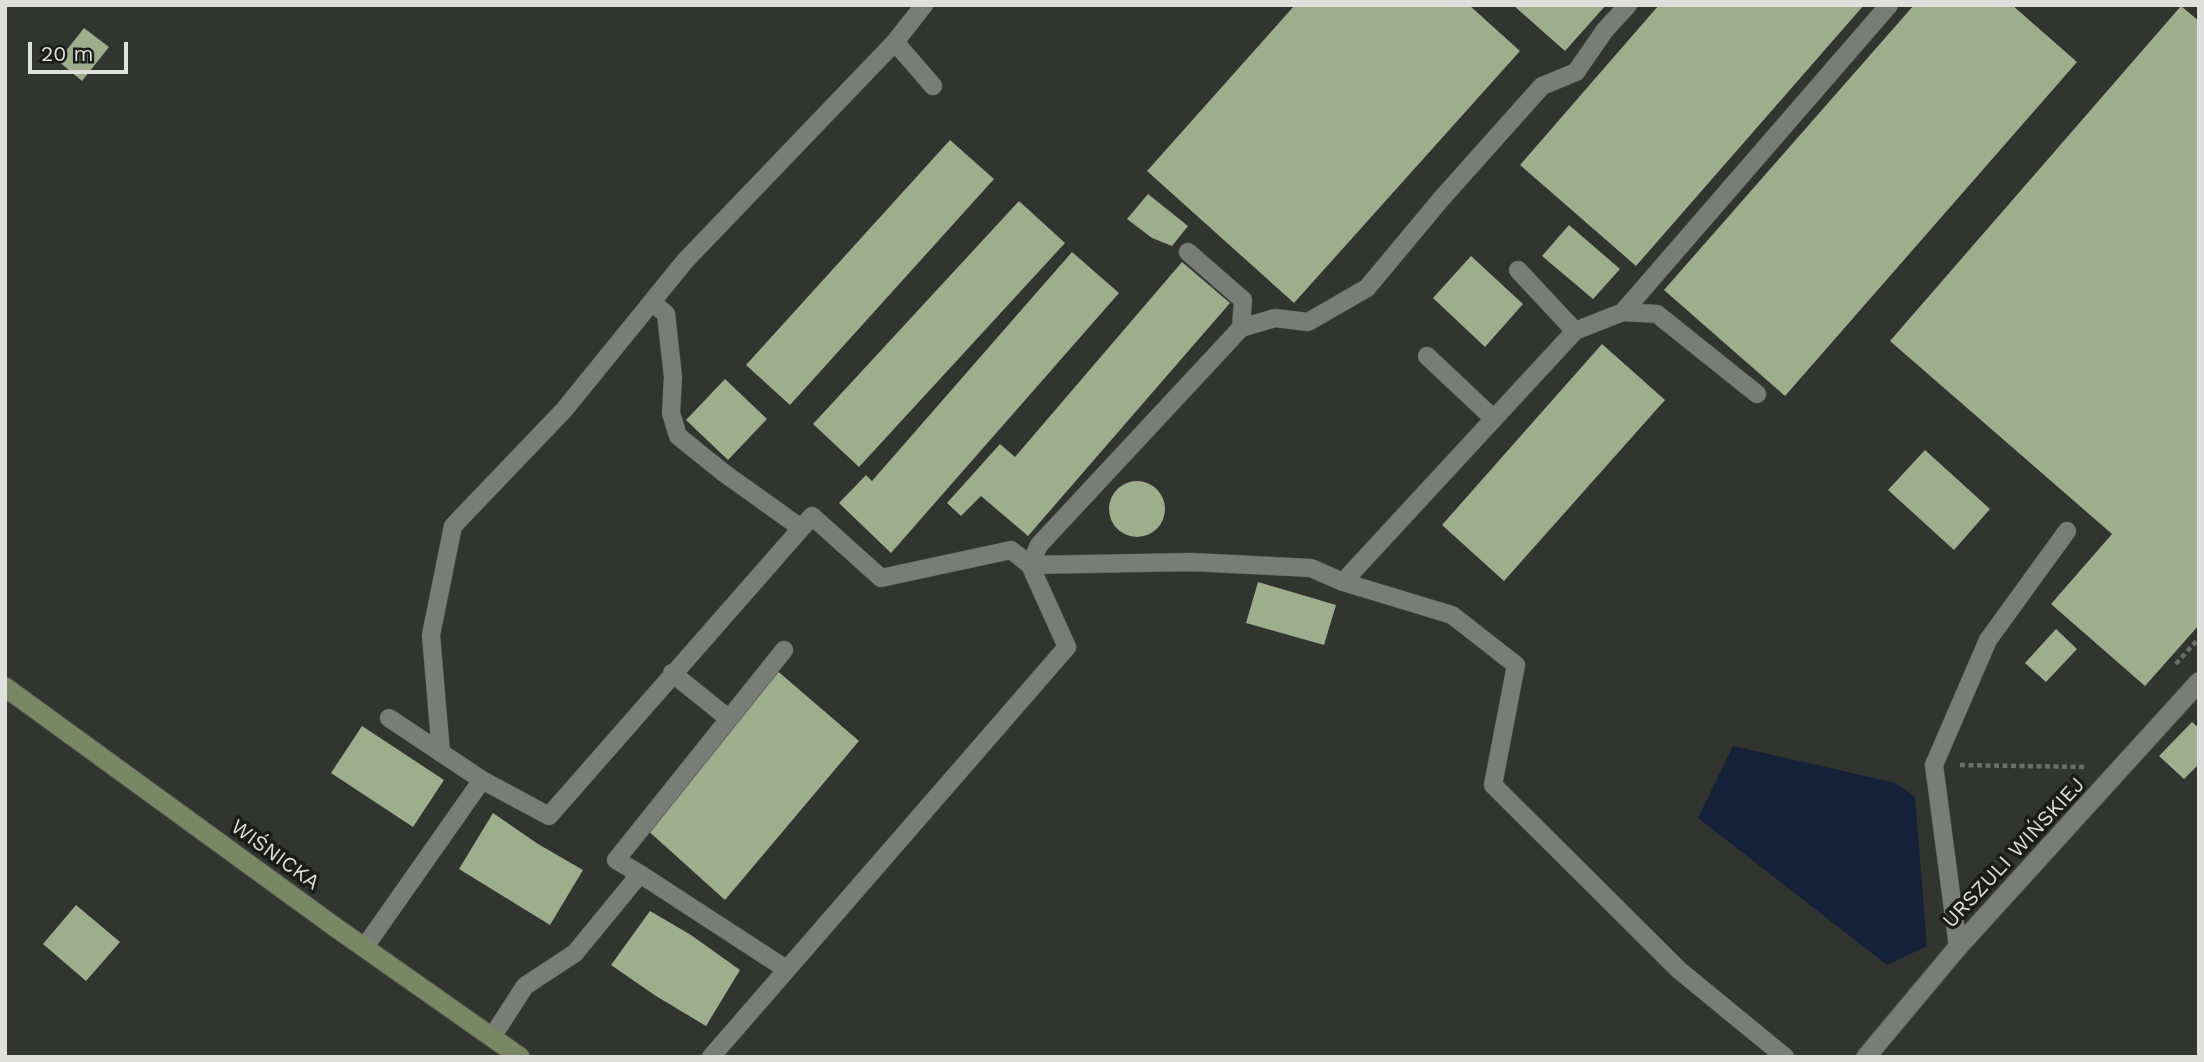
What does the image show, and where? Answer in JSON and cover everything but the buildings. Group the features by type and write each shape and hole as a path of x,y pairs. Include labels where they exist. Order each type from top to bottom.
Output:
{"main road":[{"name":"WIŚNICKA","path":"5,687 364,948 520,1057"}],"street":[{"name":"URSZULI WIŃSKIEJ","path":"1866,1057 1958,947 2199,682"}],"lane":[{"path":"441,753 430,635 453,526 564,410 685,261 895,43 924,5"},
{"path":"1030,565 1039,545 1241,328 1275,318 1308,322 1367,288 1442,198 1542,86 1576,72 1605,30 1628,5"},
{"path":"1623,312 1889,5"},
{"path":"895,43 933,86"},
{"path":"1188,252 1243,300 1241,328"},
{"path":"1518,270 1575,331"},
{"path":"652,302 666,314 673,377 671,413 678,436 801,528"},
{"path":"1343,582 1575,331 1623,312 1657,314 1757,394"},
{"path":"1427,356 1494,419"},
{"path":"389,718 482,780 549,816 812,516 881,578 1010,550 1030,565 1067,648 711,1057"},
{"path":"1958,947 1934,765 1988,640 2067,531"},
{"path":"1030,565 1192,562 1311,568 1343,582 1452,615 1516,665 1493,785 1679,970 1785,1057"},
{"path":"784,650 616,860 786,969"},
{"path":"672,673 728,718"},
{"path":"364,948 482,780"},
{"path":"492,1037 525,986 575,953 640,874"}],"path":[{"path":"2172,668 2199,638"},
{"path":"1934,765 2084,767 2093,757"}],"water":[{"path":"1733,746 1896,783 1915,797 1927,946 1887,965 1698,818"}]}
